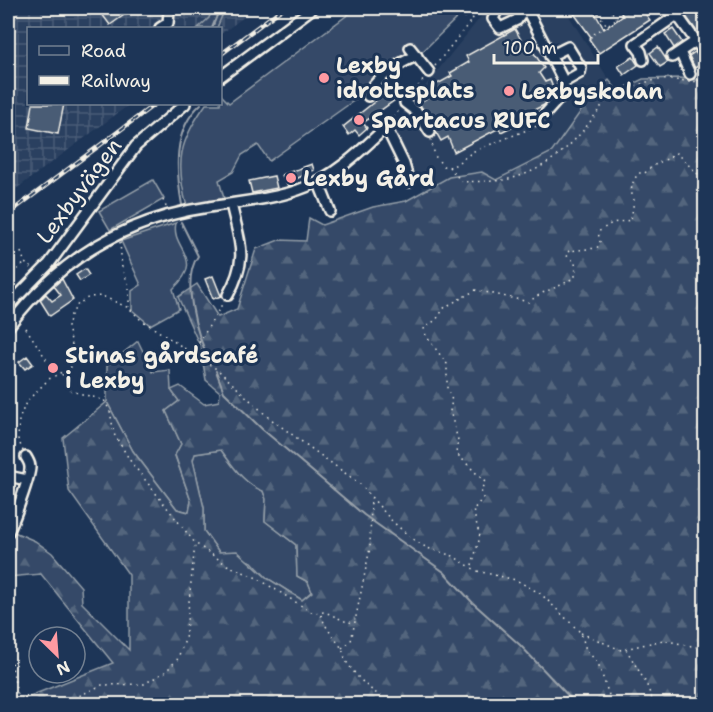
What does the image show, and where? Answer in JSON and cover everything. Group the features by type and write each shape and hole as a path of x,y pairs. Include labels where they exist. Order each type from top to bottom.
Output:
{"street":[{"path":"162,27 168,23 169,12 166,8"},
{"path":"222,76 313,8"},
{"path":"498,8 493,18 500,28 517,20 526,8 564,82 561,96 545,114"},
{"path":"643,60 635,44 675,11 705,55"},
{"path":"690,74 676,55 696,41"},
{"path":"550,56 568,47 573,52 581,68 572,79 564,82"},
{"path":"368,96 370,89 409,59 414,52 429,72"},
{"path":"405,103 418,113 430,132"},
{"name":"Lexbyvägen","path":"8,306 60,250 129,154 148,133 184,105"},
{"name":"Lexbyvägen","path":"8,327 28,300 72,260 116,234 170,215 299,190 318,182 362,149 386,127 404,164 409,182"},
{"path":"318,182 330,210"},
{"path":"228,295 242,268 241,251 231,204"},
{"path":"60,250 72,260"},
{"path":"8,532 14,524 27,480 30,467 26,458"},
{"path":"8,476 27,480"}],"path":[{"path":"594,8 606,25"},
{"path":"608,8 616,18"},
{"path":"594,34 633,8"},
{"path":"449,167 462,182 504,180 555,159 576,141 607,98 619,96 645,82 657,80 705,82"},
{"path":"430,132 435,156 443,166 453,167 474,151 537,126 545,114"},
{"path":"471,567 480,537 473,510 483,498 481,490 484,482 456,453 458,440 450,411 452,400 447,389 447,364 426,336 424,327 436,320 445,307 476,290 529,302 542,291 567,284 576,275 575,262 566,255 568,251 597,248 600,242 598,232 612,223 631,220 634,200 631,194 633,180 639,173 645,173 654,164 669,159 675,153 699,175 702,208 705,213"},
{"path":"116,234 122,254 122,269 129,285 129,308"},
{"path":"21,252 25,263 40,274"},
{"path":"8,276 25,263"},
{"path":"26,458 18,439 19,420 26,402 49,379 71,367 75,358 68,327 78,304 99,295 129,308 141,320 218,370 268,417 339,466 360,484 410,537 427,548 453,556 471,567 499,578 516,580 541,594 580,633 621,650 663,640 705,649"},
{"path":"193,353 228,295"},
{"path":"26,328 48,362"},
{"path":"62,373 71,391 104,400 110,411 114,434 131,462 195,543 227,565 248,573 276,592 320,614 325,628 342,648 346,662 367,688 393,705"},
{"path":"342,648 351,641 370,548 371,498"},
{"path":"33,705 47,701 68,701 102,685 144,684 165,672 177,660 185,640 195,543"},
{"path":"320,614 325,612 349,623 356,619"},
{"path":"580,633 586,650 598,663 612,705"},
{"path":"8,645 19,705"},
{"path":"626,649 646,683 654,705"}],"shaded area":[{"path":"8,8 256,8 222,33 222,27 27,27 27,105 129,105 8,195"},
{"name":"Lexbyskolan","path":"488,8 564,8 609,80 588,101 552,152 496,180 449,177 423,190 393,126"}],"green space":[{"path":"212,8 225,8 217,27 199,27 209,18"},
{"name":"Lexby idrottsplats","path":"357,8 467,8 464,11 470,8 473,12 465,17 462,13 421,53 269,161 258,145 242,155 233,172 219,180 225,202 187,207 181,177 185,141 205,105 222,105 222,96 229,103"},
{"path":"680,78 705,81 705,704 10,704 58,685 87,685 87,673 113,663 87,631 87,625 82,625 41,574 8,577 8,538 14,532 35,541 52,553 81,587 82,603 129,650 129,575 69,491 63,438 107,402 133,451 177,509 189,512 191,501 175,455 181,444 166,411 179,401 171,390 180,386 204,404 219,401 220,392 206,380 200,346 178,297 197,284 218,317 237,309 256,249 279,240 306,241 309,218 322,225 373,207 406,201 449,177 482,172 496,180 552,152 588,101 609,80 618,91 643,79","holes":["221,450 250,484 263,491 266,499 265,521 296,545 297,576 308,582 312,592 302,600 267,578 237,551 219,552 204,531 204,508 193,460 195,454"]},
{"path":"153,180 164,199 110,230 99,211"},
{"path":"176,223 178,240 187,261 187,269 183,278 173,289 179,309 150,325 132,310 132,291 141,285 121,241"},
{"path":"138,341 153,372 170,370 171,390 179,401 166,411 181,444 175,456 191,501 189,512 177,509 133,451 107,402 107,366"},
{"path":"221,450 250,484 263,491 266,499 265,521 296,545 297,576 308,582 312,591 302,600 267,578 252,562 219,552 204,531 204,508 193,460 194,454"}],"building":[{"path":"102,8 134,8 110,25 99,10"},
{"path":"570,8 592,8 604,29 623,16 618,8 641,8 650,20 599,53 589,39 591,37"},
{"path":"680,8 703,8 705,43"},
{"path":"515,29 529,54 534,53 544,68 539,73 545,82 550,80 555,93 544,105 534,110 535,114 526,119 524,115 512,121 513,126 501,132 499,128 454,152 448,137 441,141 419,103 432,95 430,88 452,76 450,73 469,62 466,56"},
{"path":"673,29 682,42 674,48 665,34"},
{"path":"658,47 668,62 660,67 650,53"},
{"path":"695,52 703,63 695,68 689,56"},
{"path":"633,57 638,65 624,75 618,66"},
{"path":"388,91 395,100 363,123 367,128 359,135 355,130 349,135 343,127"},
{"path":"33,105 64,105 58,134 29,128"},
{"name":"Lexby Gård","path":"312,164 314,170 294,180 296,184 288,186 282,175"},
{"path":"274,176 277,188 252,193 249,181"},
{"path":"85,269 89,275 80,281 76,275"},
{"path":"213,276 221,296 213,299 205,279"},
{"path":"62,279 73,300 50,316 40,300 46,294 52,301 61,295 54,286"},
{"path":"27,356 33,364 25,369 19,362"}],"waterway":[{"path":"212,27 220,8"},
{"path":"182,205 178,179 178,152 185,126 200,105"},
{"path":"181,222 198,256 193,266 191,279 192,308 200,337 210,360"},
{"path":"216,371 224,392 262,429 364,515 444,572 473,603 520,645 576,704"}],"railway":[{"path":"222,54 283,8"},
{"path":"8,214 154,105"}],"place":[{"name":"Lexby idrottsplats","path":"324,78"},
{"name":"Lexbyskolan","path":"509,91"},
{"name":"Spartacus RUFC","path":"359,120"},
{"name":"Lexby Gård","path":"291,178"},
{"name":"Stinas gårdscafé i Lexby","path":"53,368"}]}
